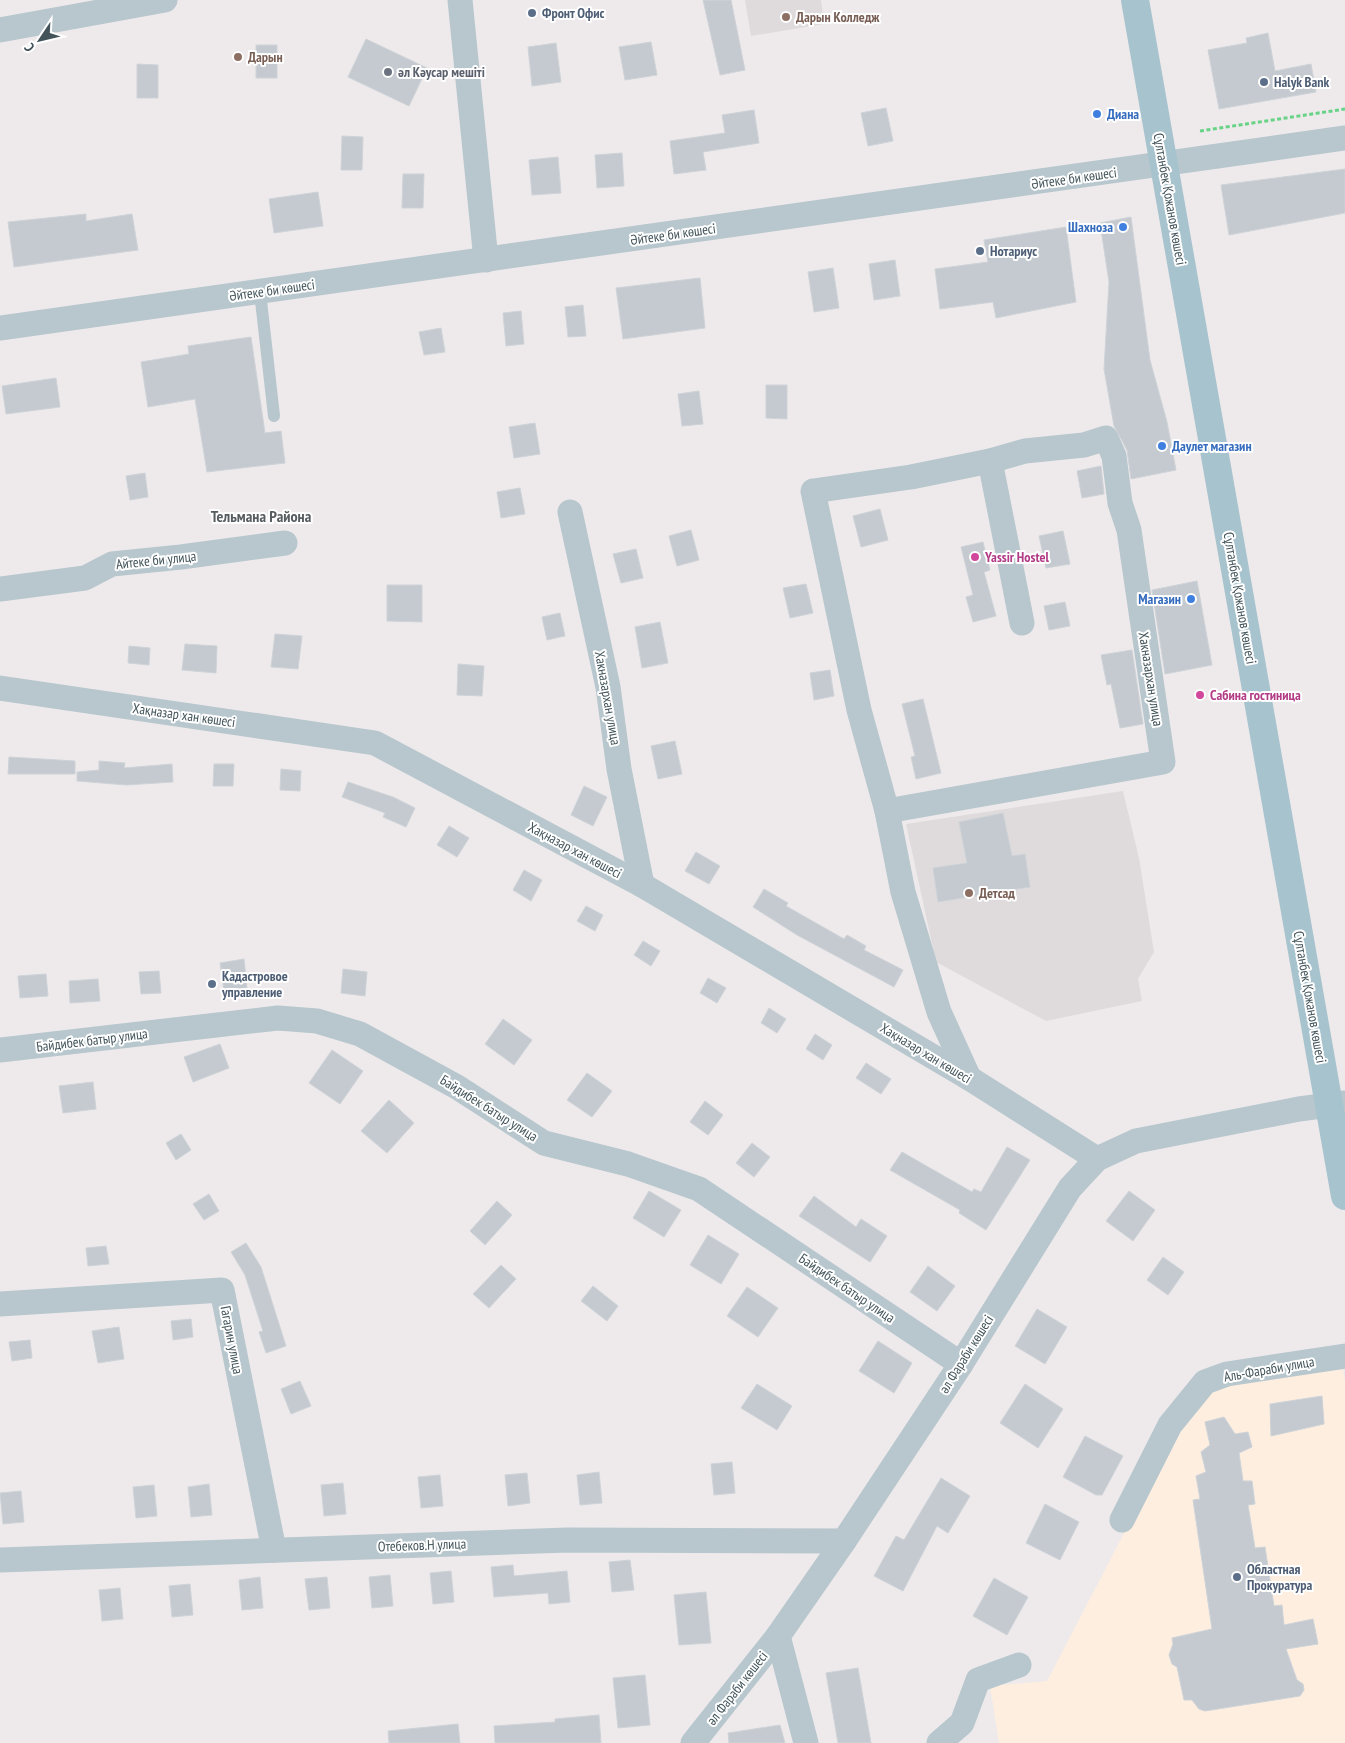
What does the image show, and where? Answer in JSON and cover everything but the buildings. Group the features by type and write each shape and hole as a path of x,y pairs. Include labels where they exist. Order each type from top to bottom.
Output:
{"main road":[{"name":"Сұлтанбек Қожанов көшесі","path":"1135,0 1337,1104 1345,1196"}],"street":[{"path":"0,30 165,0"},
{"path":"460,0 486,260"},
{"name":"Әйтеке би көшесі","path":"0,328 1345,138"},
{"name":"Хакназархан улица","path":"887,811 1163,762 1129,530 1120,503 1114,456 1106,438 1084,445 1025,452 990,461 911,476 813,491 859,710 887,811 903,892 939,1012 969,1078"},
{"path":"990,461 1022,623"},
{"name":"Хакназархан улица","path":"570,512 608,687 619,769 642,885"},
{"name":"Айтеке би улица","path":"0,589 85,578 112,564 285,543"},
{"name":"Хақназар хан көшесі","path":"0,688 375,743 642,885 969,1078 1097,1159"},
{"name":"Байдибек батыр улица","path":"0,1050 278,1018 317,1021 360,1034 457,1087 544,1142 628,1164 698,1189 961,1364"},
{"name":"әл Фараби көшесі","path":"693,1743 778,1636 844,1541 961,1364 1070,1188 1097,1159 1136,1141 1337,1104"},
{"name":"Гагарин улица","path":"0,1304 222,1290 274,1550"},
{"name":"Аль-Фараби улица","path":"1122,1520 1170,1425 1206,1382 1227,1374 1345,1356"},
{"name":"Отебеков.Н улица","path":"0,1560 568,1540 844,1541"},
{"path":"778,1636 806,1743"},
{"path":"939,1743 962,1723 978,1680 1019,1665"}],"lane":[{"path":"260,292 274,416"}],"path":[{"path":"1200,131 1345,109"}],"shaded area":[{"name":"Дарын Колледж","path":"745,0 821,0 824,24 751,36"},
{"path":"1123,791 1139,858 1154,952 1138,979 1142,1001 1046,1021 936,962 906,824"},
{"path":"1342,1365 1345,1381 1345,1743 999,1743 990,1686 1047,1681 1182,1422 1216,1386"}],"place":[{"name":"Фронт Офис","path":"532,13"},
{"name":"Дарын Колледж","path":"786,17"},
{"name":"Дарын","path":"238,57"},
{"name":"әл Кәусар мешіті","path":"388,72"},
{"name":"Halyk Bank","path":"1264,82"},
{"name":"Диана","path":"1097,114"},
{"name":"Шахноза","path":"1123,227"},
{"name":"Нотариус","path":"980,251"},
{"name":"Даулет магазин","path":"1162,446"},
{"name":"Yassir Hostel","path":"975,557"},
{"name":"Магазин","path":"1191,599"},
{"name":"Сабина гостиница","path":"1200,695"},
{"name":"Детсад","path":"969,893"},
{"name":"Кадастровое управление","path":"212,984"},
{"name":"Областная Прокуратура","path":"1237,1577"}],"district":[{"name":"Тельмана Района","path":"261,516"}]}
